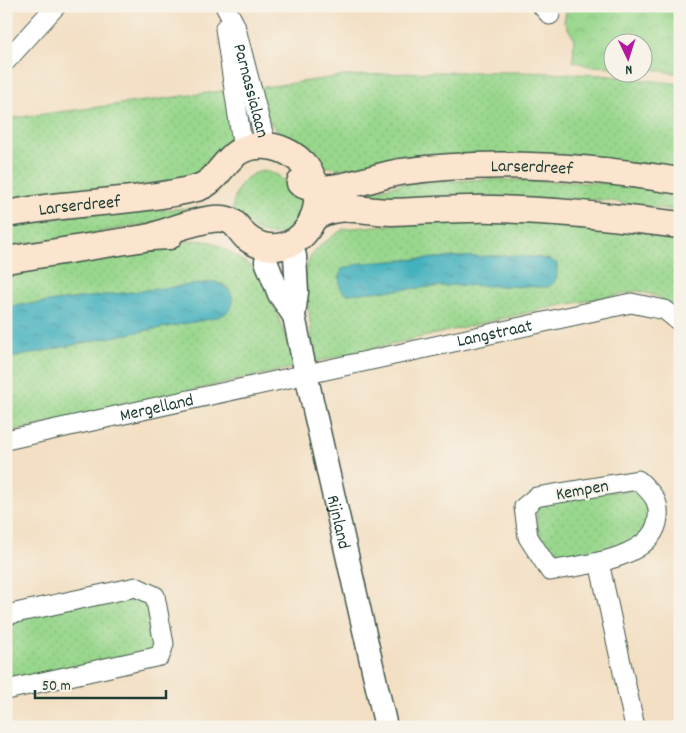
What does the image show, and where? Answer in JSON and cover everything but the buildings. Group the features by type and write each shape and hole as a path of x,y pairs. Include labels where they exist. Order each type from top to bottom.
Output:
{"main road":[{"path":"306,238 316,204 314,182 299,158 290,152 270,146 255,146 230,170 222,198 224,226 235,246 245,253 266,261 280,260 306,238 323,212 337,208 388,212 492,208 566,212 680,225"},
{"path":"230,170 257,159 266,159 276,161 292,172 302,184 310,188 314,182"},
{"name":"Larserdreef","path":"314,182 346,185 383,175 438,167 526,164 632,173 680,180"},
{"name":"Larserdreef","path":"6,214 151,197 198,188 230,170"},
{"path":"6,260 150,237 220,232 224,226 237,224 246,237 260,245 275,248 306,238"}],"street":[{"path":"6,61 56,6"},
{"name":"Parnassialaan","path":"230,170 240,133 225,29 225,6 234,25 264,137 270,146"},
{"name":"Rijnland","path":"306,238 294,316 386,727"},
{"name":"Rijnland","path":"266,261 279,294 294,316"},
{"name":"Langstraat","path":"306,374 404,351 631,303 665,310 680,322"},
{"name":"Mergelland","path":"6,440 306,374"},
{"name":"Kempen","path":"638,480 653,495 660,512 655,530 645,542 623,556 599,562 550,571 528,537 524,507 536,497 638,480"},
{"path":"599,562 636,727"},
{"path":"6,615 136,587 155,596 164,644 160,656 6,690"}],"green space":[{"path":"567,6 680,6 680,74 654,70 654,32 604,32 604,67 589,66 573,61 574,38 564,22"},
{"path":"431,72 520,72 604,75 604,82 654,81 680,84 680,168 427,156 342,169 323,166 290,144 270,123 257,88 344,76"},
{"path":"230,90 232,132 225,149 203,177 6,204 6,119"},
{"path":"264,171 278,175 305,198 296,221 284,232 277,234 269,235 260,232 233,210 235,196 241,184 251,175"},
{"path":"490,179 619,184 680,195 680,211 604,200 485,197 326,202 402,184"},
{"path":"212,207 212,214 6,247 6,226 85,214"},
{"path":"442,220 580,222 680,236 680,313 659,297 639,291 543,309 315,362 304,272 311,256 322,244 343,229","holes":["453,257 532,257 549,259 548,287 455,285 348,294 339,279 342,269 399,260"]},
{"path":"195,240 211,242 223,248 263,274 296,367 6,433 6,359 210,319 230,290 224,285 215,282 6,307 6,268"},
{"path":"639,490 647,506 649,516 637,543 547,567 537,522 536,506 587,493"},
{"path":"144,588 157,646 154,652 6,684 6,618"}],"water":[{"path":"453,257 536,257 557,263 556,278 554,283 548,287 455,285 348,294 340,287 342,269 362,263"},
{"path":"215,282 229,290 233,299 233,304 230,308 220,316 6,359 6,307"}]}
